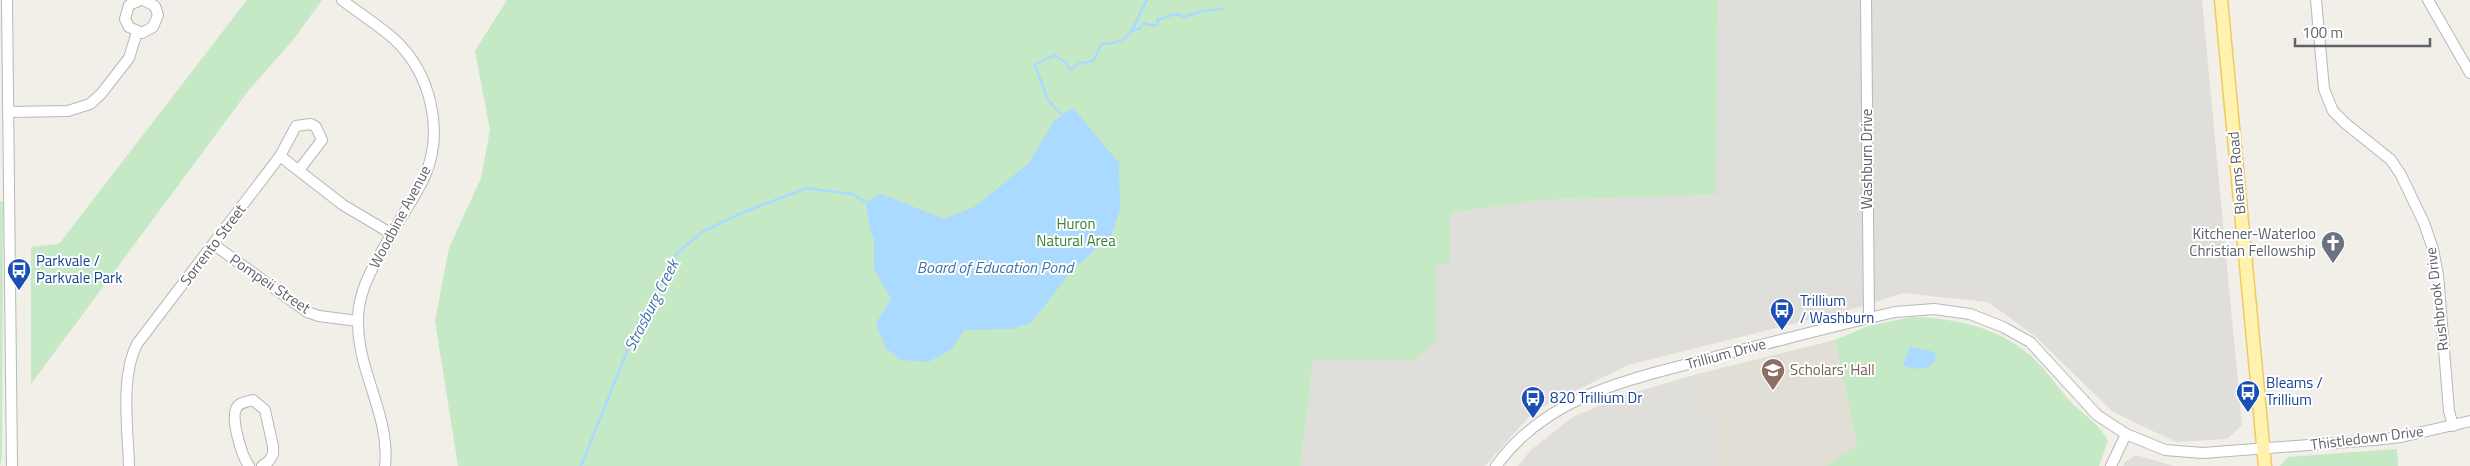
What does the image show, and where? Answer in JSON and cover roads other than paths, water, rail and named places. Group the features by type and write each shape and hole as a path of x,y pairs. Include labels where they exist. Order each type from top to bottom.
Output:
{"main road":[{"name":"Bleams Road","path":"2221,0 2265,466"}],"street":[{"path":"7,0 12,466"},
{"path":"142,0 154,6 157,20 150,30 137,32 129,27 126,14 129,5 142,0"},
{"name":"Woodbine Avenue","path":"342,0 394,39 411,58 428,89 434,123 432,153 424,178 392,234 364,289 358,321 359,343 365,373 385,434 386,466"},
{"name":"Washburn Drive","path":"1866,0 1869,318"},
{"name":"Rushbrook Drive","path":"2316,0 2324,90 2327,100 2345,123 2391,160 2401,175 2434,249 2449,412 2453,426"},
{"path":"2428,0 2470,73"},
{"path":"8,112 68,112 90,104 101,94 129,58 137,32"},
{"name":"Sorrento Street","path":"129,466 128,382 133,353 280,156 296,126 311,124 316,127 322,140 299,170"},
{"path":"280,156 343,205 392,234"},
{"name":"Pompeii Street","path":"213,244 307,312 358,321"},
{"name":"Trillium Drive","path":"1496,466 1529,431 1565,406 1593,392 1660,372 1869,318 1895,312 1934,309 1970,314 2003,327 2030,342 2097,415 2126,434 2165,450 2203,453 2264,449"},
{"path":"250,466 238,436 235,416 236,408 241,403 253,400 265,410 273,446 273,454 269,461 262,466"},
{"name":"Thistledown Drive","path":"2264,449 2401,437 2470,421"},
{"path":"2111,466 2126,434"}],"water":[{"name":"Board of Education Pond","path":"1073,108 1119,163 1120,211 1111,236 1072,270 1032,322 1012,329 964,330 952,349 928,362 901,360 886,348 876,323 891,299 874,269 874,239 870,229 866,202 881,194 944,219 974,207 1028,164 1055,120"},
{"path":"1910,347 1931,351 1936,354 1935,360 1929,367 1919,369 1903,366"}],"waterway":[{"path":"1062,115 1048,100 1035,65 1054,55 1066,63 1070,70 1080,63 1093,61 1102,44 1113,43 1128,36 1147,0"},
{"path":"1133,30 1139,29 1144,23 1155,26 1158,24 1157,20 1175,14 1185,17 1202,11 1223,9"},
{"name":"Strasburg Creek","path":"581,466 640,319 677,253 702,232 744,212 807,188 852,194 866,202"}],"place":[{"name":"Kitchener-Waterloo Christian Fellowship","path":"2333,264"},
{"name":"Parkvale / Parkvale Park","path":"19,291"},
{"name":"Trillium / Washburn","path":"1782,331"},
{"name":"Scholars' Hall","path":"1773,391"},
{"name":"Bleams / Trillium","path":"2248,413"},
{"name":"820 Trillium Dr","path":"1533,419"}],"park label":[{"name":"Huron Natural Area","path":"1076,232"}]}
